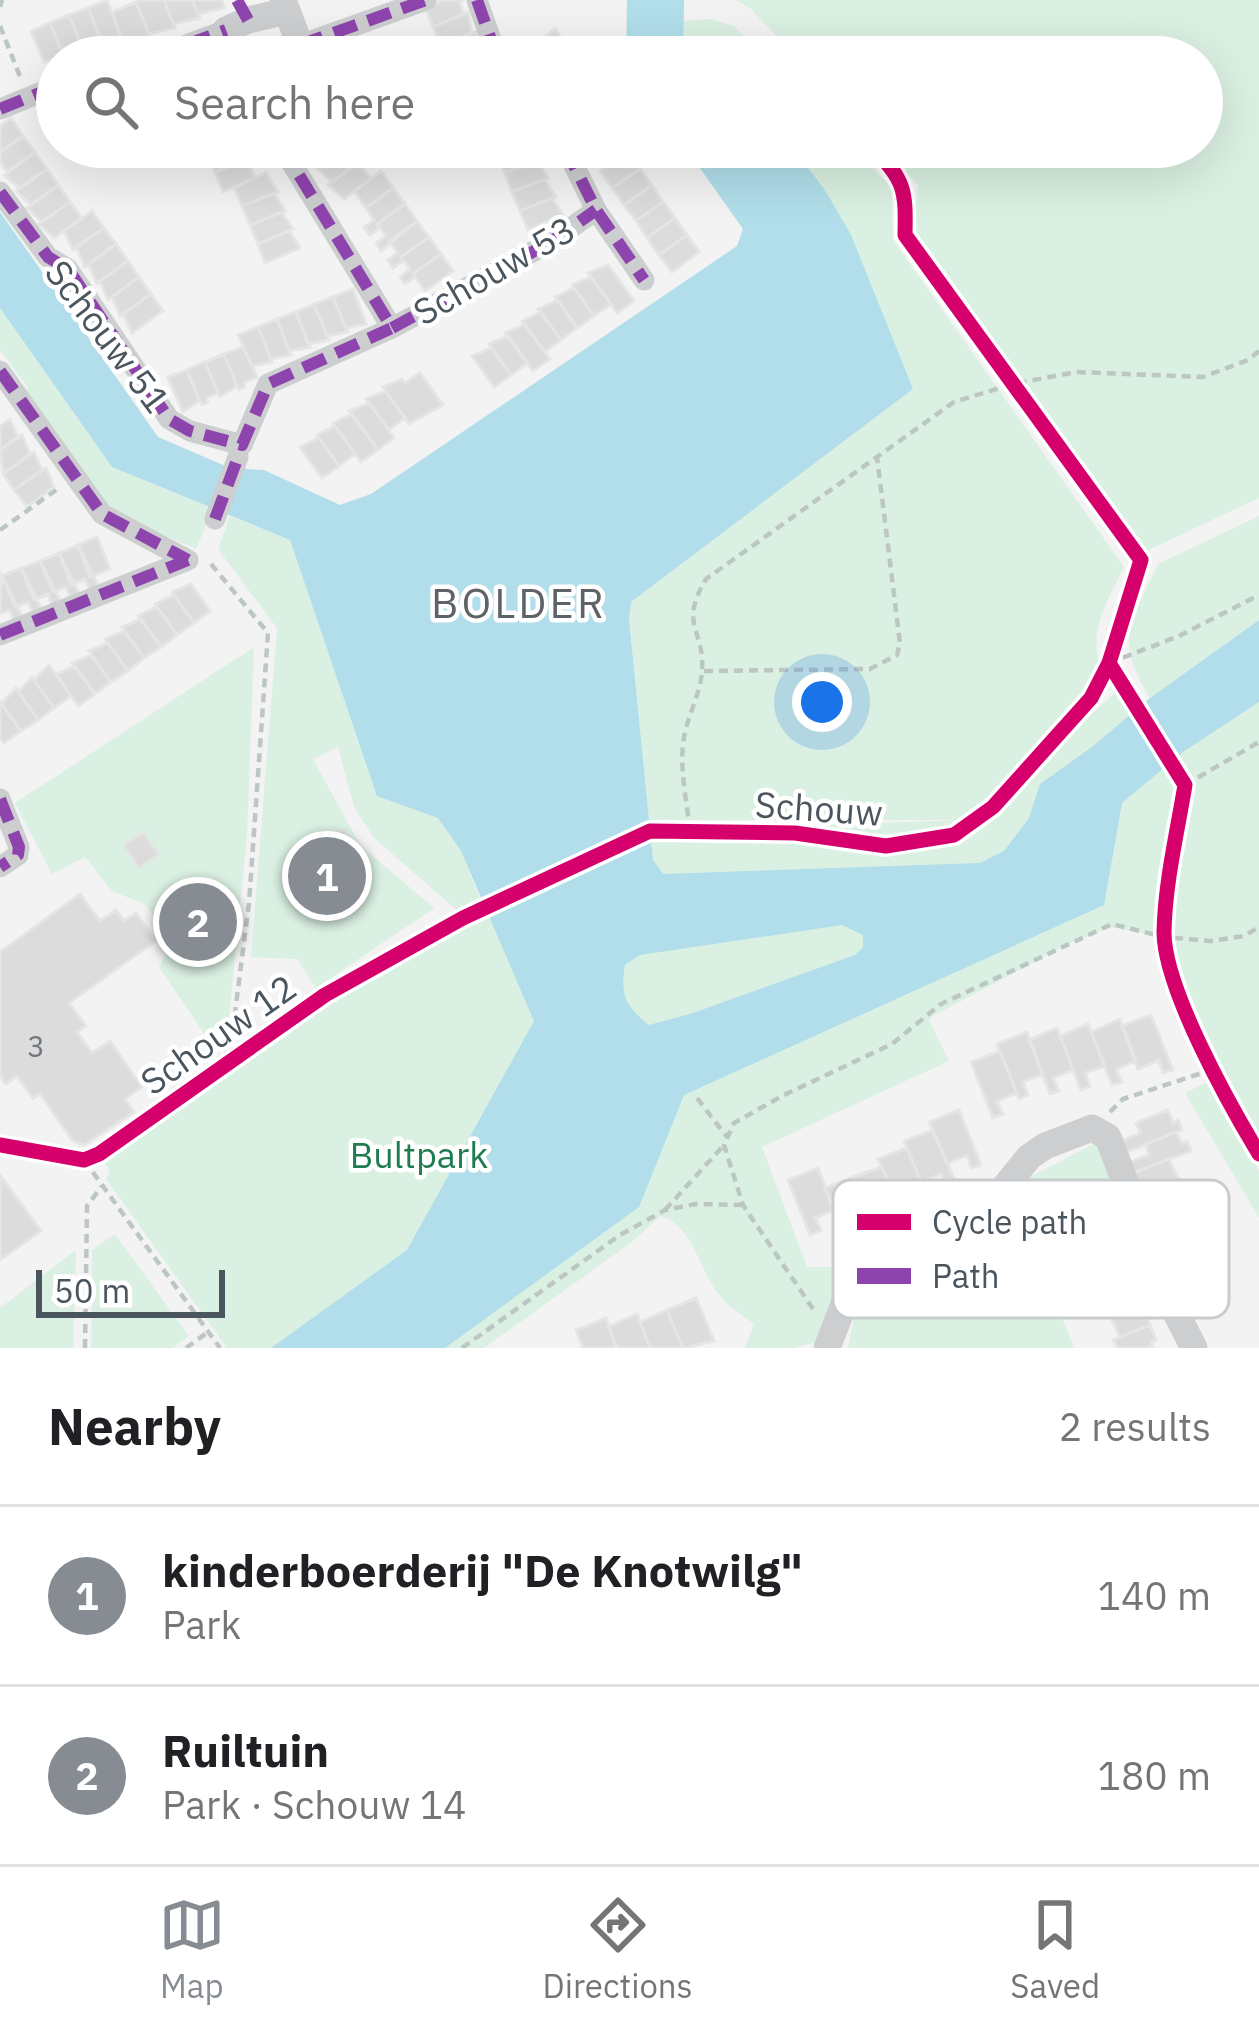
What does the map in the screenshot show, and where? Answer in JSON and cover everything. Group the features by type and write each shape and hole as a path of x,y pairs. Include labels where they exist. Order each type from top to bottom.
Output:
{"street":[{"path":"331,36 426,0"},
{"path":"477,0 490,36"},
{"path":"198,36 237,17 285,5 290,36"},
{"path":"0,110 36,92"},
{"path":"295,168 392,328"},
{"name":"Schouw 53","path":"575,168 596,210 644,280"},
{"name":"Schouw 51","path":"0,192 49,257 68,269 169,419 240,451"},
{"name":"Schouw 53","path":"215,519 268,384 392,328 551,242 596,210"},
{"path":"0,371 102,514 195,555"},
{"path":"0,635 195,555"},
{"path":"0,799 19,848 18,855 0,867"},
{"path":"1010,1180 1029,1157 1046,1146 1092,1128 1108,1137 1124,1180"},
{"path":"1179,1318 1194,1348"}],"path":[{"path":"0,26 27,95"},
{"path":"689,831 682,748 702,671 692,625 693,600 706,579 954,401 1076,372 1203,377 1259,351"},
{"path":"1001,368 1025,402"},
{"path":"702,671 870,669 897,655 900,643 877,457"},
{"path":"0,530 74,477"},
{"path":"195,555 268,633 249,903 232,1036 222,1068"},
{"path":"1100,680 1259,596"},
{"path":"1114,669 1115,642"},
{"path":"1182,807 1181,778 1259,742"},
{"path":"1166,916 1167,955"},
{"path":"665,1210 726,1141 734,1123 784,1094 892,1045 940,1004 1112,924 1164,937 1211,941 1244,936 1259,928"},
{"path":"1205,1050 1225,1089"},
{"path":"1092,1128 1123,1100 1214,1069"},
{"path":"697,1098 726,1141 742,1205 824,1334"},
{"path":"84,1156 220,1348"},
{"path":"85,1348 87,1206 103,1186"},
{"path":"462,1348 620,1235 665,1210 696,1204 742,1205"},
{"path":"187,1348 208,1332"}],"green space":[{"path":"736,0 1259,0 1259,498 1142,553 913,232 918,185 902,168 1223,168 1223,36 776,36"},
{"path":"710,19 734,26 744,36 683,36 683,21"},
{"name":"Bultpark","path":"808,168 872,168 892,188 893,240 1124,567 1098,630 1102,669 970,819 976,819 1116,692 1183,752 1259,702 1259,1139 1214,1069 1153,935 1110,927 1068,944 933,1016 929,1020 949,1061 762,1147 807,1267 833,1267 833,1301 823,1340 794,1348 745,1348 754,1324 721,1297 688,1237 660,1216 632,1242 484,1348 227,1348 106,1179 110,1171 99,1154 325,995 463,918 650,831 965,820 649,820 631,602 913,389 825,190"},
{"path":"0,308 112,467 213,509 196,549 113,513 22,393 28,388 0,350"},
{"path":"230,516 290,540 377,795 438,818 461,851 481,901 458,911 374,838 354,807 338,747 313,759 360,845 434,908 316,988 297,959 251,957 277,628 218,549"},
{"path":"1259,516 1259,620 1150,698 1129,644 1134,616 1158,564"},
{"path":"254,647 247,836 227,1037 214,1048 159,967 173,940 144,904 112,891 85,857 52,874 15,803"},
{"path":"1208,1082 1259,1171 1259,1218 1185,1093"},
{"path":"1101,1140 1119,1180 1025,1180"},
{"path":"115,1234 189,1336 173,1348 91,1348 92,1250"},
{"path":"76,1250 73,1348 0,1348 0,1308"},
{"path":"854,1318 1062,1318 1074,1348 848,1348"}],"water":[{"path":"627,0 684,0 683,36 626,36"},
{"path":"700,168 808,168 851,235 913,389 631,602 653,860 663,874 980,863 1004,851 1029,818 1040,784 1259,620 1259,702 1183,752 1122,803 1104,905 684,1095 639,1207 445,1348 271,1348 407,1250 534,1021 461,851 438,818 377,796 290,540 112,467 0,308 0,212 158,437 230,468 264,470 340,505 371,494 737,246 743,229","holes":["842,925 863,935 863,947 855,955 649,1025 634,1012 624,992 625,965 640,955"]}],"building":[{"path":"107,0 121,36 100,36 88,8"},
{"path":"164,0 175,28 149,34 136,2"},
{"path":"164,0 192,0 200,18 173,24"},
{"path":"192,0 222,0 224,8 198,14"},
{"path":"443,0 463,0 464,14 433,27 425,7"},
{"path":"136,2 150,36 120,36 112,12"},
{"path":"88,8 99,36 78,36 69,15"},
{"path":"468,12 472,33 436,36 433,27"},
{"path":"69,15 78,36 55,36 50,23"},
{"path":"50,23 55,36 36,36 36,43 31,31"},
{"path":"11,118 23,136 0,152 0,126"},
{"path":"23,136 35,152 7,172 0,152"},
{"path":"35,152 36,168 47,169 19,188 4,175"},
{"path":"251,168 255,178 223,192 215,172"},
{"path":"317,168 351,168 332,182"},
{"path":"351,168 363,168 371,179 344,199 328,185"},
{"path":"542,168 548,178 512,192 505,173"},
{"path":"604,168 640,169 612,188 600,171"},
{"path":"47,169 58,185 31,205 16,191"},
{"path":"640,169 652,185 624,205 612,188"},
{"path":"381,171 393,188 366,208 354,191"},
{"path":"266,173 278,192 242,206 234,187"},
{"path":"544,179 556,197 520,211 512,192"},
{"path":"58,185 70,202 42,222 27,208"},
{"path":"652,185 663,202 636,221 624,205"},
{"path":"393,188 405,204 370,235 364,227 374,220 366,208"},
{"path":"274,193 285,211 250,225 242,206"},
{"path":"552,198 563,215 528,230 520,211"},
{"path":"70,202 82,218 54,238 39,224"},
{"path":"663,202 675,218 647,238 636,221"},
{"path":"405,204 417,221 381,251 376,243 386,236 377,224"},
{"path":"92,211 104,228 73,250 64,231"},
{"path":"281,212 293,229 258,244 250,225"},
{"path":"675,218 687,235 659,255 647,238"},
{"path":"417,221 429,237 393,268 388,260 398,253 389,241"},
{"path":"104,228 116,244 85,267 76,247"},
{"path":"289,231 300,248 265,263 258,244"},
{"path":"687,235 699,252 672,272 659,255"},
{"path":"429,237 441,254 405,284 400,277 410,269 401,257"},
{"path":"116,244 128,261 97,283 88,264"},
{"path":"441,254 453,271 425,291 413,274"},
{"path":"128,261 139,277 108,300 100,281"},
{"path":"608,265 634,301 617,313 588,273"},
{"path":"139,277 151,294 120,316 112,297"},
{"path":"591,277 611,304 594,316 572,285"},
{"path":"574,288 594,316 577,328 555,297"},
{"path":"353,289 366,324 346,328 333,297"},
{"path":"151,294 163,311 132,333 123,314"},
{"path":"333,297 348,332 327,336 314,304"},
{"path":"558,300 577,328 561,340 538,309"},
{"path":"314,304 329,340 308,344 296,312"},
{"path":"296,312 310,347 289,351 277,319"},
{"path":"541,312 561,340 544,352 522,321"},
{"path":"277,319 291,355 271,359 258,327"},
{"path":"525,324 550,359 533,371 505,333"},
{"path":"258,327 272,362 252,366 238,335"},
{"path":"508,336 528,363 511,375 489,344"},
{"path":"243,347 257,377 239,390 224,354"},
{"path":"491,348 511,375 494,387 472,356"},
{"path":"224,354 237,386 220,397 205,362"},
{"path":"205,362 218,393 202,405 187,370"},
{"path":"187,370 199,401 183,412 168,377"},
{"path":"420,373 443,405 409,424 383,387 402,379 405,383"},
{"path":"385,391 405,418 389,430 366,399"},
{"path":"369,403 394,438 378,450 349,411"},
{"path":"352,414 378,450 361,462 333,423"},
{"path":"10,419 18,437 0,450 0,426"},
{"path":"335,426 355,454 339,466 317,435"},
{"path":"22,435 30,454 3,474 0,450"},
{"path":"319,438 339,466 322,478 300,447"},
{"path":"34,452 42,470 14,490 3,474"},
{"path":"46,468 54,487 27,507 14,490"},
{"path":"97,537 110,569 90,577 78,545"},
{"path":"78,545 99,587 90,591 85,579 71,585 59,553"},
{"path":"59,553 80,595 71,599 66,587 53,592 40,561"},
{"path":"40,561 61,602 52,606 48,594 34,600 21,568"},
{"path":"21,568 42,610 33,614 28,602 15,607 2,576"},
{"path":"2,576 23,618 14,621 10,610 0,613"},
{"path":"191,584 210,611 194,623 172,592"},
{"path":"174,595 194,623 177,635 155,604"},
{"path":"157,607 177,635 161,647 138,616"},
{"path":"141,619 161,647 144,658 122,627"},
{"path":"124,631 144,658 128,671 105,639"},
{"path":"108,643 128,671 111,682 89,651"},
{"path":"91,655 111,682 95,694 72,663"},
{"path":"49,665 71,696 54,708 34,680"},
{"path":"75,666 95,694 78,706 56,674"},
{"path":"32,677 54,708 38,720 18,692"},
{"path":"16,688 38,720 21,731 1,704"},
{"path":"0,701 21,731 4,743 0,738"},
{"path":"344,829 352,842 325,857 318,845"},
{"path":"143,832 159,855 139,868 123,845"},
{"path":"80,894 100,921 116,910 124,921 136,913 156,941 69,1003 86,1026 77,1032 92,1053 110,1041 142,1087 125,1099 134,1112 84,1145 73,1141 40,1094 33,1098 17,1076 6,1084 0,1076 0,952"},
{"path":"1151,1015 1173,1070 1163,1073 1159,1060 1138,1069 1122,1026"},
{"path":"1120,1019 1136,1061 1116,1069 1122,1082 1112,1085 1091,1032"},
{"path":"1088,1024 1105,1066 1085,1073 1090,1086 1081,1090 1060,1036"},
{"path":"1057,1028 1073,1070 1053,1078 1059,1091 1050,1094 1029,1040"},
{"path":"1027,1032 1043,1074 1023,1082 1028,1095 1019,1099 997,1044"},
{"path":"1000,1051 1017,1093 997,1101 1003,1114 993,1118 971,1062"},
{"path":"959,1110 981,1165 971,1168 967,1155 947,1164 929,1122"},
{"path":"1168,1110 1182,1130 1125,1153 1121,1141 1141,1133 1136,1123"},
{"path":"933,1130 955,1180 943,1180 941,1174 920,1180 904,1141"},
{"path":"1176,1132 1191,1151 1133,1173 1130,1162 1149,1155 1145,1144"},
{"path":"907,1148 921,1180 887,1180 878,1159"},
{"path":"1169,1159 1179,1180 1136,1180 1133,1173"},
{"path":"882,1167 887,1180 854,1180"},
{"path":"818,1168 833,1207 815,1218 821,1230 810,1235 788,1180"},
{"path":"0,1175 41,1231 0,1260"},
{"path":"833,1185 833,1209 825,1188"},
{"path":"696,1298 714,1341 683,1348 667,1310"},
{"path":"667,1310 683,1348 650,1348 640,1322"},
{"path":"637,1314 650,1348 617,1348 608,1327"},
{"path":"606,1318 617,1348 583,1348 576,1330"},
{"path":"1111,1318 1150,1318 1150,1325 1120,1337"},
{"path":"1150,1325 1156,1340 1151,1342 1153,1348 1118,1348 1113,1340"}],"marked path":[{"path":"237,0 248,20"},
{"path":"325,36 426,0"},
{"path":"477,0 490,36"},
{"path":"210,36 226,30"},
{"path":"0,109 36,94"},
{"path":"0,192 48,257 68,269 169,419 190,431 242,445 268,384 392,328 295,168"},
{"path":"575,168 596,210 644,280"},
{"path":"392,328 551,242 596,210"},
{"path":"0,371 102,514 188,560"},
{"path":"215,519 238,457"},
{"path":"0,635 188,560"},
{"path":"0,799 19,847 18,855 0,867"}],"cycle path":[{"path":"891,168 901,186 905,235 1141,560"},
{"path":"1141,560 1109,663 1185,785 1167,895 1167,956 1200,1045 1259,1154"},
{"name":"Schouw","path":"0,1145 84,1160 99,1154 325,995 463,918 650,831 795,833 886,846 954,835 993,807 1091,698 1109,663"}],"place":[{"name":"kinderboerderij \"De Knotwilg\"","path":"327,876"},
{"name":"Ruiltuin","path":"198,922"}],"district":[{"name":"BOLDER","path":"519,602"}]}
